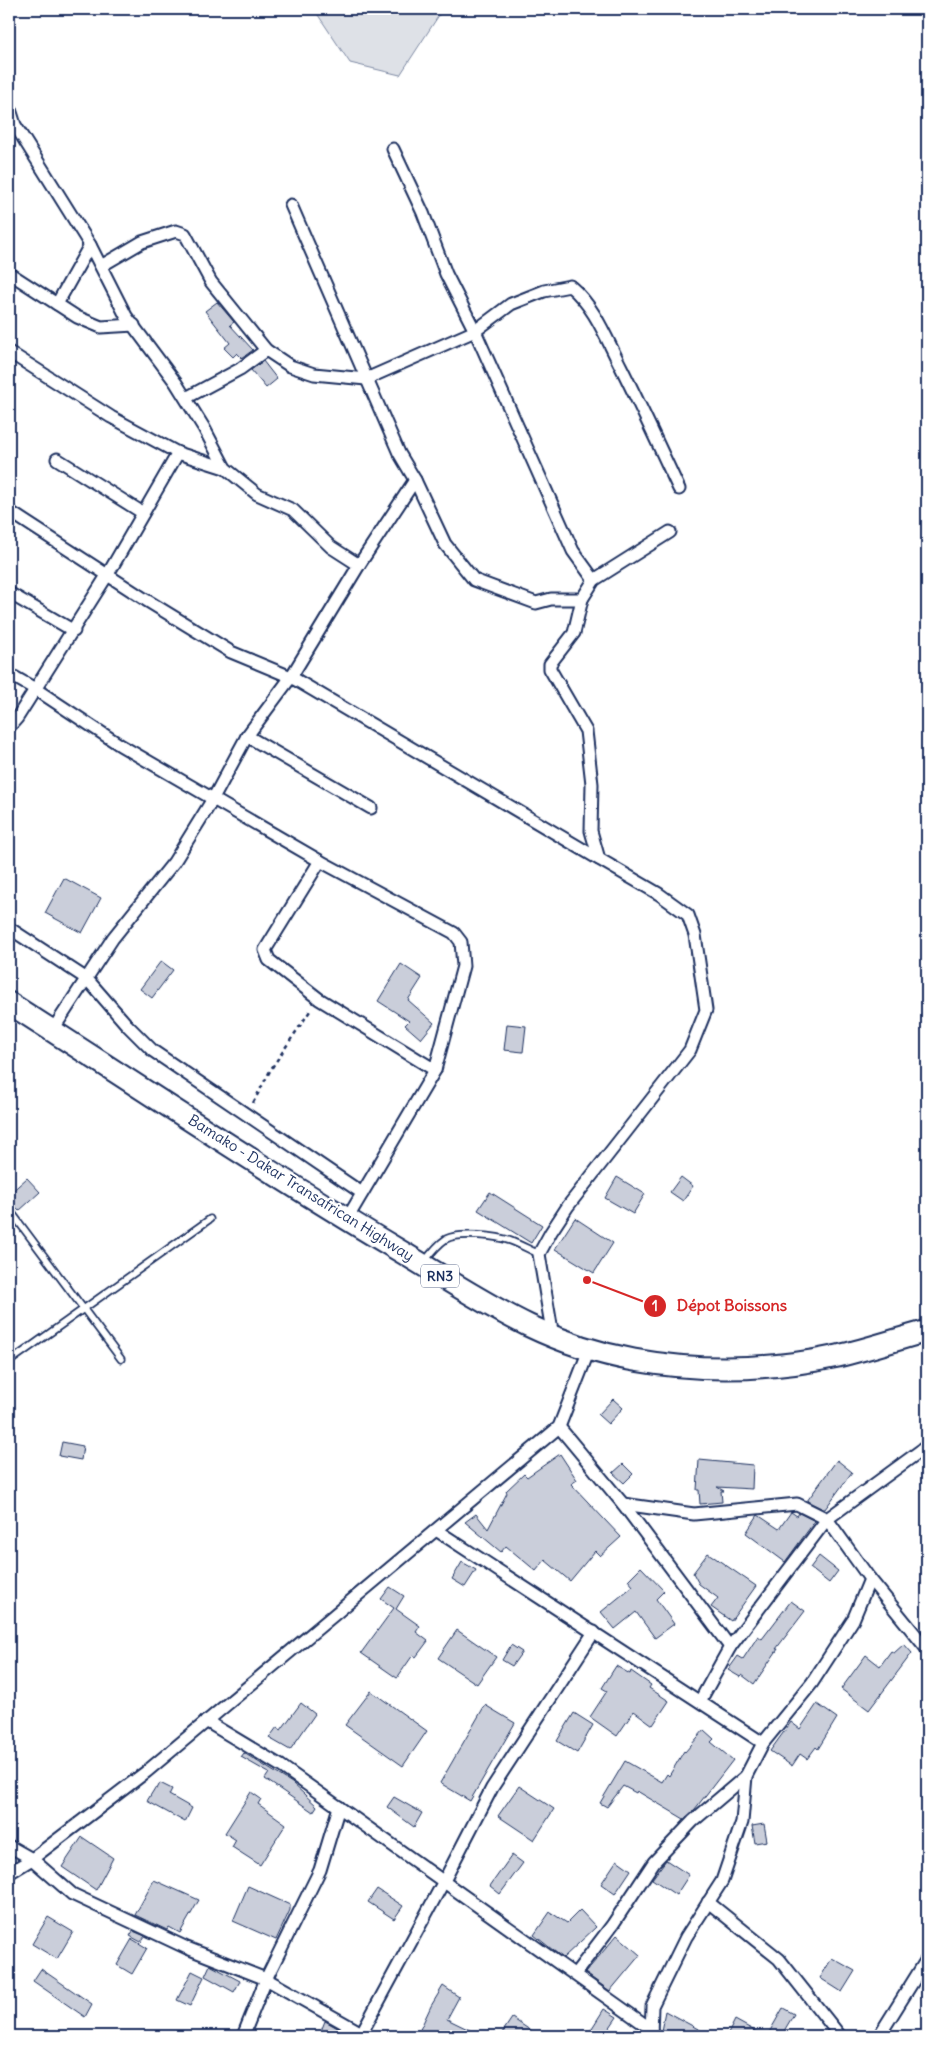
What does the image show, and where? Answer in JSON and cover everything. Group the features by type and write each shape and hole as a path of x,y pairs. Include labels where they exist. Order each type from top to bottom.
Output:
{"highway":[{"name":"Bamako - Dakar Transafrican Highway","path":"9,1003 347,1219 481,1302 517,1322 588,1350 634,1360 677,1366 750,1367 803,1362 839,1355 927,1331"}],"street":[{"path":"9,106 12,130 90,244 126,316 157,355 186,398 225,468"},
{"path":"394,149 423,213 446,274 475,331 573,551 594,580"},
{"path":"291,205 398,453 415,480 445,544 474,580 536,602 551,599 582,599"},
{"path":"101,266 142,242 181,231 185,234 211,282 266,350 290,366 314,374 366,379 475,331 511,304 544,291 570,286 582,296 595,316 653,432 679,489"},
{"path":"57,304 90,244"},
{"path":"9,273 77,317 101,327 134,325"},
{"path":"186,398 240,369 266,350"},
{"path":"9,352 111,417 178,453 225,468 257,494 293,510 331,547 359,565"},
{"path":"9,727 36,690 74,631 178,453"},
{"path":"57,459 143,514"},
{"path":"52,1031 113,938 174,862 213,799 247,736 292,677 359,565 415,480"},
{"path":"9,510 231,652 292,677 659,894 688,915 695,935 706,1010 690,1050 568,1206 539,1254 553,1337"},
{"path":"598,859 590,831 592,784 586,732 550,669 550,664 574,633 582,599 594,580 670,532"},
{"path":"9,593 74,631"},
{"path":"9,674 120,745 320,861 454,933 461,942 463,966 435,1070 347,1219"},
{"path":"247,736 371,808"},
{"path":"320,861 265,950 269,960 318,999 435,1070"},
{"path":"9,928 86,978 127,1025 153,1051 362,1192"},
{"path":"9,1873 32,1859 146,1772 559,1427 588,1350"},
{"path":"559,1427 623,1504 730,1647"},
{"path":"700,1701 730,1647 827,1518 927,1446"},
{"path":"623,1504 694,1514 797,1504 827,1518 870,1579 927,1648"},
{"path":"436,1530 763,1743"},
{"path":"651,2032 652,2006 686,1937 722,1881 742,1822 746,1776 763,1743 812,1683 848,1628 870,1579"},
{"path":"9,1846 32,1859 72,1894 187,1948 266,1979 363,2035 492,1788 594,1632"},
{"path":"206,1722 281,1766 339,1806 575,1974 651,2032"},
{"path":"575,1974 613,1924 654,1862 694,1820 746,1776"},
{"path":"243,2036 266,1979 320,1870 339,1806"},
{"path":"708,1902 779,1959 840,2036"},
{"path":"879,2036 927,1959"}],"lane":[{"path":"9,1209 121,1359"},
{"path":"9,1362 210,1219"},
{"path":"422,1264 434,1249 448,1238 461,1236 510,1240 539,1254"}],"path":[{"path":"247,1114 271,1069 318,999"}],"shaded area":[{"path":"314,9 443,9 400,75 350,63"}],"building":[{"path":"217,302 234,322 230,325 253,350 242,358 237,353 233,357 224,348 230,343 205,311"},
{"path":"263,361 277,379 266,388 251,370"},
{"path":"64,878 101,898 82,933 45,913"},
{"path":"161,961 173,970 152,998 140,989"},
{"path":"401,964 422,978 408,1000 434,1023 421,1039 405,1025 409,1021 378,1001"},
{"path":"507,1024 526,1026 523,1052 504,1050"},
{"path":"617,1177 645,1194 633,1214 605,1198"},
{"path":"681,1177 693,1186 683,1201 670,1192"},
{"path":"27,1178 40,1192 19,1211 9,1200 9,1194"},
{"path":"490,1192 542,1225 531,1243 478,1210"},
{"path":"575,1218 613,1243 594,1273 555,1249"},
{"path":"613,1399 623,1408 608,1424 598,1415"},
{"path":"62,1442 83,1446 81,1460 59,1456"},
{"path":"560,1454 577,1480 571,1484 621,1537 600,1556 595,1551 570,1581 545,1560 536,1571 506,1546 501,1552 465,1522 476,1514 488,1529 507,1493 506,1491 524,1474 527,1477"},
{"path":"699,1460 753,1465 752,1489 717,1487 724,1491 721,1491 722,1502 700,1504 699,1490 697,1490"},
{"path":"837,1460 852,1472 825,1509 823,1509 807,1501"},
{"path":"623,1464 633,1474 624,1483 613,1473"},
{"path":"791,1512 797,1516 799,1513 815,1521 785,1562 746,1533 758,1515 779,1529"},
{"path":"708,1553 756,1586 731,1621 711,1607 718,1598 699,1584 693,1573"},
{"path":"819,1556 838,1571 829,1583 810,1568"},
{"path":"462,1562 476,1570 465,1587 452,1579"},
{"path":"641,1567 664,1591 656,1599 674,1624 655,1638 636,1612 615,1629 601,1612 633,1586 628,1580"},
{"path":"390,1587 404,1596 396,1609 420,1626 416,1632 428,1641 416,1657 413,1655 397,1678 361,1653 394,1608 381,1599"},
{"path":"791,1601 805,1611 776,1649 778,1649 754,1684 742,1675 740,1677 728,1670 738,1656 743,1659 758,1636 762,1639"},
{"path":"457,1630 496,1657 477,1684 438,1658"},
{"path":"904,1644 912,1653 869,1710 841,1689 866,1655 880,1666 891,1651 894,1653"},
{"path":"511,1645 522,1652 512,1666 502,1660"},
{"path":"616,1666 630,1674 631,1671 651,1685 649,1688 669,1701 653,1725 634,1711 617,1736 590,1717 607,1691 602,1688"},
{"path":"371,1691 427,1731 403,1766 345,1725"},
{"path":"301,1703 315,1714 290,1750 269,1738 277,1727 281,1730"},
{"path":"817,1704 837,1718 818,1749 816,1747 807,1759 800,1754 792,1766 770,1751 791,1722 800,1729"},
{"path":"485,1705 515,1723 470,1801 440,1783"},
{"path":"574,1713 593,1725 577,1753 557,1741"},
{"path":"704,1730 714,1739 711,1742 733,1760 695,1809 684,1819 637,1791 636,1793 623,1786 607,1807 600,1803 625,1761 662,1782 667,1774 669,1776 684,1751"},
{"path":"244,1753 292,1783 317,1806 313,1812 265,1779 269,1773 241,1757"},
{"path":"160,1783 172,1789 169,1795 192,1808 185,1822 147,1801"},
{"path":"519,1786 554,1809 534,1840 498,1816"},
{"path":"251,1792 261,1799 258,1804 286,1824 260,1865 232,1847 236,1840 225,1833"},
{"path":"394,1797 422,1813 414,1827 387,1807"},
{"path":"764,1824 767,1841 755,1843 752,1826"},
{"path":"82,1837 113,1858 96,1890 62,1867"},
{"path":"512,1855 523,1863 500,1894 490,1886"},
{"path":"617,1860 631,1870 615,1894 601,1884"},
{"path":"666,1860 689,1875 676,1895 652,1879"},
{"path":"154,1880 199,1900 180,1933 169,1927 167,1930 135,1915"},
{"path":"248,1886 290,1905 290,1910 276,1940 233,1921"},
{"path":"377,1889 403,1906 394,1919 368,1902"},
{"path":"580,1910 596,1927 563,1958 534,1935 550,1912 567,1923"},
{"path":"48,1917 73,1932 57,1959 32,1944"},
{"path":"133,1931 145,1936 141,1942 130,1936"},
{"path":"617,1935 640,1955 610,1991 585,1973"},
{"path":"132,1939 147,1948 132,1974 117,1965"},
{"path":"832,1958 855,1971 842,1992 820,1978"},
{"path":"210,1965 240,1981 234,1992 205,1976"},
{"path":"41,1969 92,2004 85,2017 33,1981"},
{"path":"192,1971 204,1977 190,2006 177,2000"},
{"path":"443,1986 459,1997 447,2019 482,2036 417,2036"},
{"path":"783,2008 794,2014 781,2036 767,2036"},
{"path":"604,2009 617,2017 604,2036 587,2036"},
{"path":"665,2011 711,2036 660,2036"},
{"path":"512,2018 539,2036 500,2036"},
{"path":"735,2020 764,2036 727,2036"},
{"path":"325,2021 352,2036 319,2036"}],"place":[{"name":"Dépot Boissons","path":"587,1280"}]}
